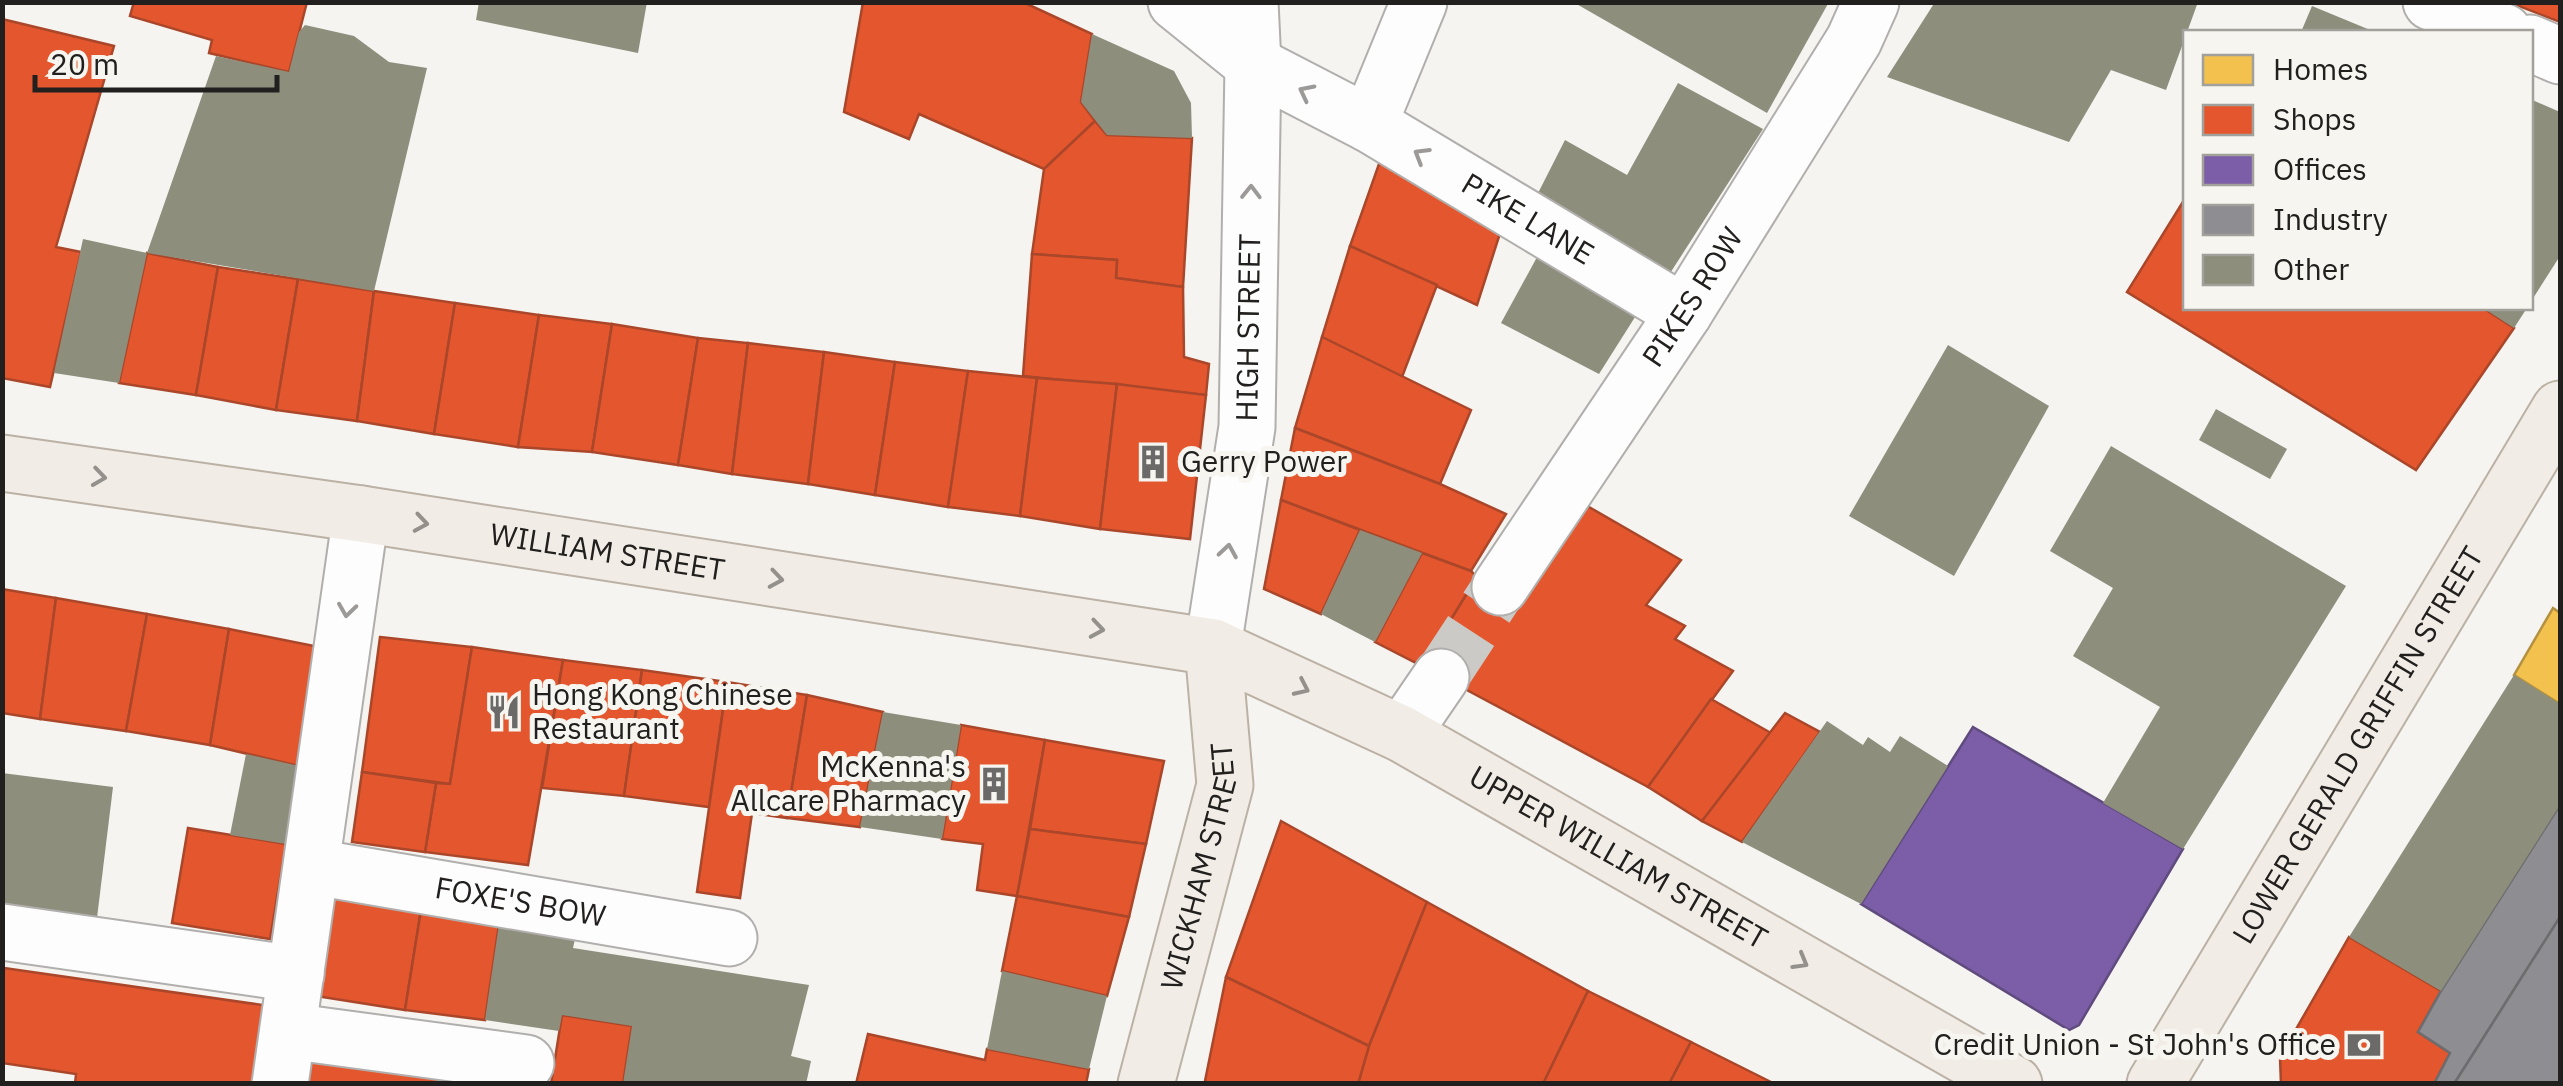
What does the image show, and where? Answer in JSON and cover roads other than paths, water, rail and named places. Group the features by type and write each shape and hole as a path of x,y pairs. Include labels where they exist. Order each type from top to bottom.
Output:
{"main road":[{"name":"LOWER GERALD GRIFFIN STREET","path":"2155,1084 2560,409"},
{"name":"WILLIAM STREET","path":"2,463 361,514 1214,647"},
{"name":"UPPER WILLIAM STREET","path":"1214,647 1402,734 2014,1084"},
{"name":"WICKHAM STREET","path":"1146,1084 1226,785 1214,647"}],"street":[{"name":"PIKE LANE","path":"1176,2 1253,64 1370,124 1684,313"},
{"name":"HIGH STREET","path":"1214,647 1246,427 1253,64 1250,2"},
{"path":"1370,124 1419,2"},
{"name":"PIKES ROW","path":"1500,587 1684,313 1854,40 1871,2"},
{"path":"2431,2 2499,30"},
{"path":"2533,44 2560,56"},
{"path":"361,514 284,1057 526,1062"},
{"path":"1402,734 1442,677"},
{"name":"FOXE'S BOW","path":"312,864 729,938"},
{"path":"2,932 296,974"}],"tunnel":[{"path":"1441,677 1500,587"}],"place":[{"name":"Gerry Power","path":"1153,462"},
{"name":"Hong Kong Chinese Restaurant","path":"504,712"},
{"name":"McKenna's Allcare Pharmacy","path":"994,784"},
{"name":"Credit Union - St John's Office","path":"2364,1045"}]}
